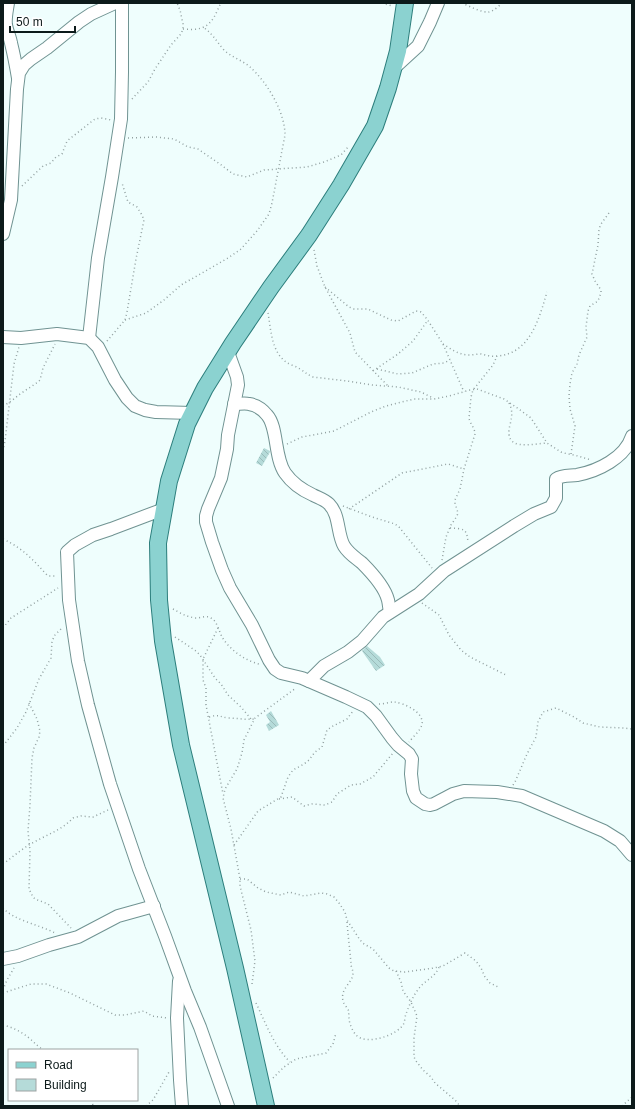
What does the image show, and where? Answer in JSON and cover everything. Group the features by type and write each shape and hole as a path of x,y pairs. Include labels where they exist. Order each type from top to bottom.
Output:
{"main road":[{"path":"263,1102 249,1003 181,745 164,648 159,600 158,543 169,481 187,424 205,388 266,295 312,231 341,185 375,126 394,68 405,3"}],"street":[{"path":"8,3 6,12 8,45 18,78"},
{"path":"3,234 11,200 18,78 21,69 79,22 91,14 115,3"},
{"path":"89,338 98,258 120,122 122,3"},
{"path":"394,68 418,46 438,3"},
{"path":"3,337 21,338 57,334 89,338 98,347 115,380 127,398 135,406 156,412 192,413"},
{"path":"228,352 237,377 237,389 222,478 208,509 206,522 222,570 230,588 252,625 275,669 281,673 308,681 367,707 376,716 392,738 409,754 412,759 411,774 413,792 416,798 425,804 434,804 453,794 472,790 505,792 522,796 604,831 620,841 632,855"},
{"path":"234,404 249,404 262,410 269,417 280,465 301,489 330,505 337,520 345,547 365,567 385,592 390,612"},
{"path":"308,681 324,666 358,645 368,636 384,617 415,596 437,574 467,557 534,514 551,507 556,498 556,479 599,468 620,456 632,436"},
{"path":"164,509 93,535 75,545 67,552 69,600 78,661 88,705 117,806 228,1106"},
{"path":"3,959 18,956 72,939 86,934 118,916 154,906"},
{"path":"179,974 177,1018 182,1106"}],"path":[{"path":"121,108 148,82 171,45 181,34 183,29 182,16 177,3"},
{"path":"183,29 195,30 203,27 213,20 221,3"},
{"path":"462,3 481,11 489,12 496,9 502,3"},
{"path":"125,320 146,313 181,285 241,249 257,231 269,214 272,203 285,135 285,127 275,101 250,67 225,50 211,33 203,27"},
{"path":"11,200 43,166 51,163 56,157 62,154 67,141 95,119 101,118 120,122"},
{"path":"118,138 170,138 188,147 198,149 233,174 243,176 249,176 264,170 307,166 324,162 341,155 348,146"},
{"path":"98,347 105,343 114,334 125,320 144,220 137,207 129,203 121,180"},
{"path":"570,454 575,426 569,403 570,384 572,374 587,337 586,326 588,310 590,306 598,301 602,290 594,281 592,274 598,245 599,229 609,213"},
{"path":"312,231 315,256 325,288 350,333 355,352 390,387"},
{"path":"325,288 349,307 354,309 372,310 391,320 398,321 416,311 424,314 443,344 464,392"},
{"path":"443,344 454,351 468,355 482,354 502,356 517,350 522,347 536,324 547,292"},
{"path":"266,295 273,342 276,351 280,357 308,375 313,377 421,392 434,398"},
{"path":"373,371 398,354 413,341 428,320"},
{"path":"3,406 40,380 43,368 54,346 57,334"},
{"path":"3,451 6,442 14,364 21,338"},
{"path":"437,574 442,561 445,542 453,521 458,513 455,500 460,489 464,469 475,434 475,430 469,418 471,397 473,390 493,365 497,356"},
{"path":"377,369 398,374 412,373 433,364 444,363 450,360"},
{"path":"277,449 302,437 334,431 386,406 414,399 450,396 477,389 504,399 531,418 547,443 561,452 589,459 610,461"},
{"path":"509,402 512,416 509,431 510,440 512,443 525,445 547,443"},
{"path":"349,509 378,491 393,478 402,473 448,464 464,469"},
{"path":"341,505 395,524 437,574"},
{"path":"450,528 460,529 467,533 467,557"},
{"path":"3,539 27,554 48,576 60,576 67,578 59,587 11,618 3,628"},
{"path":"415,596 439,615 448,635 461,650 470,657 506,675"},
{"path":"159,600 181,614 196,618 208,617 213,619 230,648 256,664 275,669"},
{"path":"3,746 17,728 39,679 51,658 52,641 55,635 59,630 73,623"},
{"path":"162,628 196,651 215,678 222,684 228,695 252,719"},
{"path":"218,628 203,659 202,680 206,688 206,705 223,798 234,845 240,886 251,930 255,961 249,1003 281,1053 290,1062"},
{"path":"209,717 215,715 227,718 233,717 247,720 252,719 308,681"},
{"path":"234,845 258,811 271,802 292,797 304,806 312,804 328,804 334,800 337,794 351,785 360,784 373,777 400,747 420,728 422,721 419,714 415,710 393,702 384,704 360,704 348,719 328,730 322,747 315,752 309,760 293,770 288,776 281,796 278,800"},
{"path":"29,703 37,719 40,731 32,758 28,831 30,851 29,888 30,893 35,899 52,907 68,924 72,939"},
{"path":"505,792 515,782 520,772 536,737 538,722 543,712 556,708 583,723 600,727 632,729"},
{"path":"223,795 225,788 237,769 244,740 252,719"},
{"path":"3,864 29,845 65,825 74,817 80,816 93,818 117,806"},
{"path":"240,879 247,879 258,888 266,892 281,895 289,892 304,896 321,893 334,897 339,903 345,912 347,920 353,975 351,981 346,986 343,999 349,1012 349,1018 356,1036 362,1039 380,1039 394,1032 404,1023 406,1014 417,991 424,982 435,975 440,967"},
{"path":"3,908 14,916 72,939"},
{"path":"347,920 360,940 373,949 388,968 394,971 405,972 440,967 465,953 476,961 485,977 500,988"},
{"path":"3,990 18,956"},
{"path":"396,971 403,990 411,1002 417,1016 414,1038 414,1057 435,1083 460,1106"},
{"path":"3,993 31,984 46,984 70,993 115,1015 144,1011 152,1016 169,1019 177,1018"},
{"path":"3,1026 16,1030 27,1036 36,1046 42,1049"},
{"path":"263,1102 290,1062 296,1059 326,1053 333,1044 336,1033"},
{"path":"146,1106 153,1100 171,1068"},
{"path":"622,1106 632,1097"}],"building":[{"path":"264,448 270,452 262,466 256,463"},
{"path":"367,646 380,657 385,665 376,671 362,651"},
{"path":"271,711 279,725 269,731 266,725 270,722 266,715"}]}
